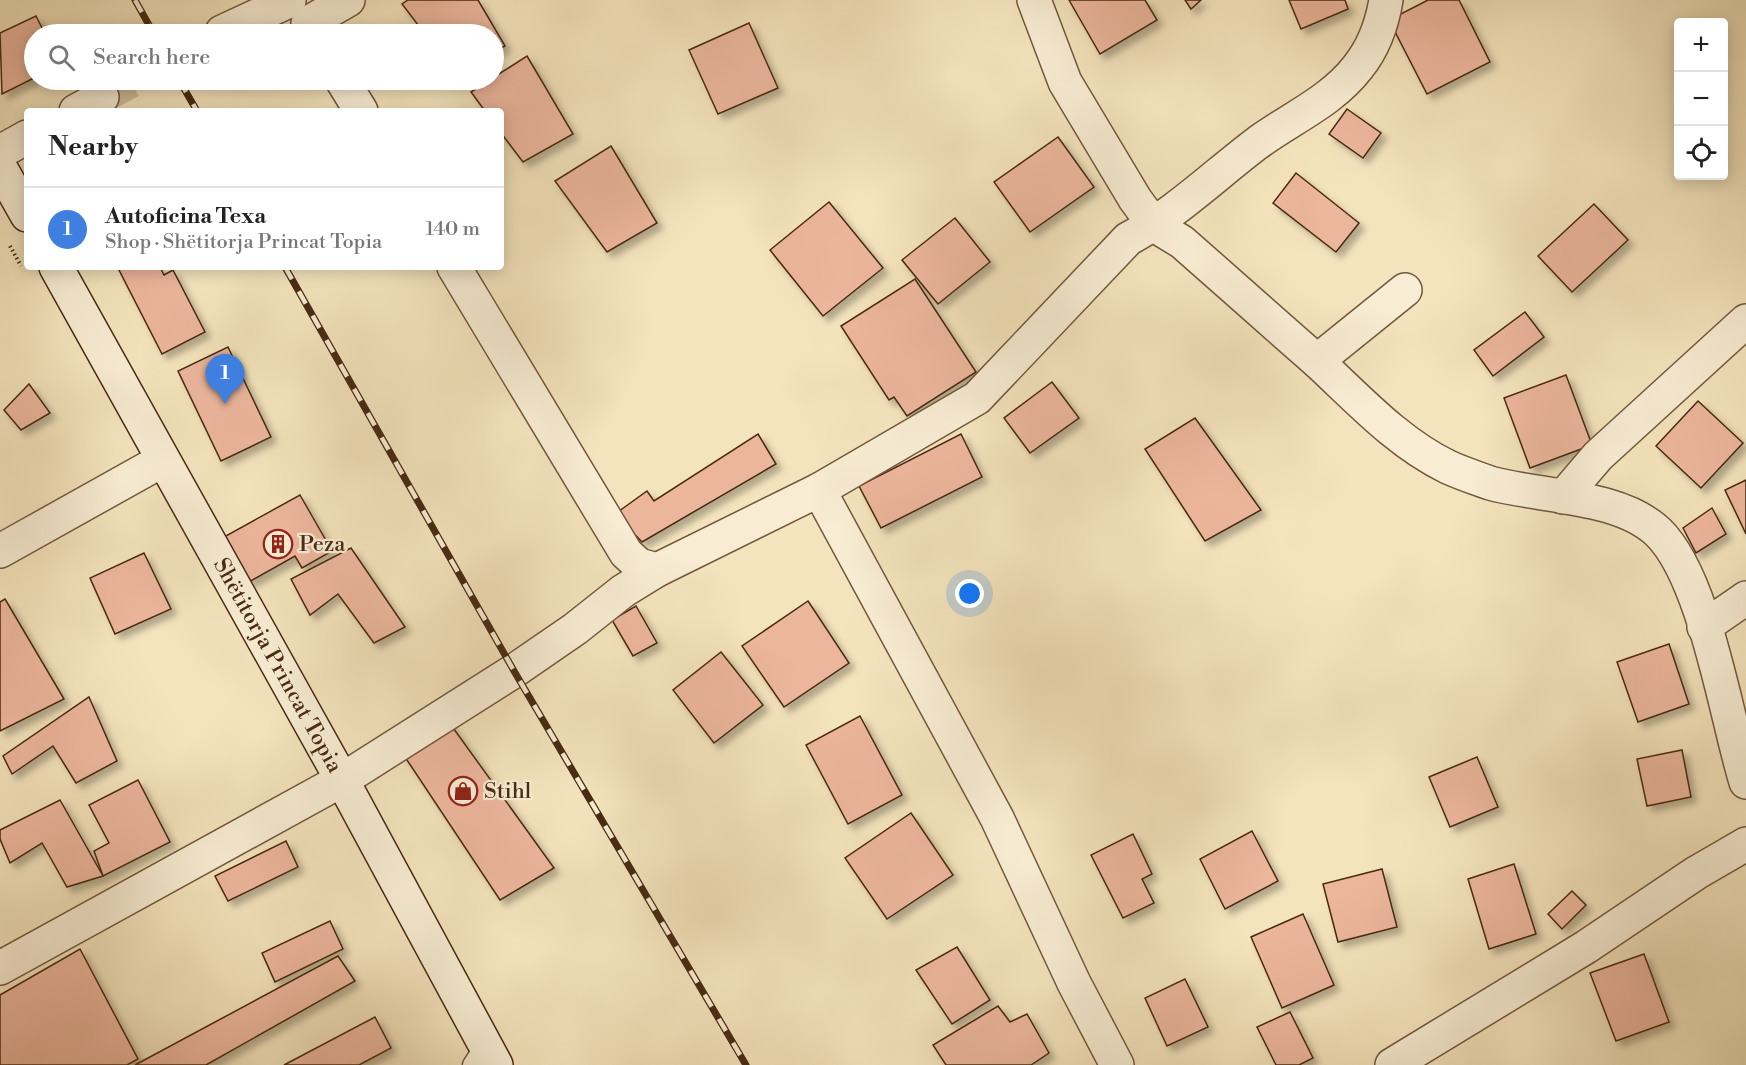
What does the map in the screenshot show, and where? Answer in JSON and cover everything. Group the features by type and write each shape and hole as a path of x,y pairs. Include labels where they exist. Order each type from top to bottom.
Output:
{"street":[{"path":"259,24 300,15 348,0"},
{"path":"1034,0 1065,82 1135,199 1154,225 1182,242 1396,434 1447,466 1491,483 1563,496 1634,516 1658,531 1675,552 1688,579 1704,627 1746,782"},
{"path":"0,968 342,780 514,671 575,629 623,591 657,570 819,490 977,398 1128,239 1154,225 1258,142 1305,114 1339,88 1359,67 1373,43 1383,18 1386,0"},
{"path":"348,90 359,108"},
{"path":"0,152 24,139"},
{"path":"0,167 24,210"},
{"name":"Shëtitorja Princat Topia","path":"58,270 342,780 484,1058"},
{"path":"456,270 626,553 639,565 657,570"},
{"path":"1317,361 1405,290"},
{"path":"1563,496 1598,456 1746,321"},
{"path":"0,551 163,460"},
{"path":"819,490 997,818 1074,983 1117,1065"},
{"path":"623,591 627,572 626,553"},
{"path":"1704,627 1746,598"},
{"path":"1392,1065 1586,947 1696,873 1746,844"}],"building":[{"path":"408,0 478,0 492,24 417,24 402,4"},
{"path":"1069,0 1145,0 1157,20 1100,54"},
{"path":"1185,0 1201,0 1191,9"},
{"path":"1289,0 1345,0 1348,9 1301,29"},
{"path":"1428,0 1459,0 1490,62 1427,94 1389,20"},
{"path":"36,16 40,24 24,24 24,83 2,94 0,33"},
{"path":"749,23 778,88 718,114 689,50"},
{"path":"527,56 573,134 523,162 504,137 504,108 483,108 471,92 474,90 504,90 504,71"},
{"path":"1347,109 1381,133 1363,158 1329,134"},
{"path":"1058,137 1094,187 1030,232 994,182"},
{"path":"611,146 657,223 607,252 555,181"},
{"path":"1296,173 1359,223 1336,252 1273,203"},
{"path":"829,202 883,268 823,316 770,250"},
{"path":"1594,204 1628,240 1572,292 1538,256"},
{"path":"955,218 990,262 938,304 902,260"},
{"path":"119,270 162,270 164,275 173,270 205,332 162,354"},
{"path":"915,279 976,372 907,416 894,397 889,400 841,326"},
{"path":"1525,312 1544,337 1493,376 1474,350"},
{"path":"228,347 271,437 221,461 178,371"},
{"path":"1566,375 1592,445 1530,468 1504,398"},
{"path":"1052,382 1079,418 1030,453 1004,418"},
{"path":"29,384 50,413 21,430 4,410"},
{"path":"1698,401 1743,443 1701,488 1656,446"},
{"path":"1195,418 1261,510 1205,541 1145,449"},
{"path":"758,434 776,464 642,542 615,514 647,491 654,501"},
{"path":"961,434 982,477 881,528 859,486"},
{"path":"1746,480 1746,534 1725,490"},
{"name":"Peza","path":"300,495 332,551 302,568 295,556 249,582 224,537"},
{"path":"1712,508 1726,534 1696,553 1683,528"},
{"path":"351,548 405,627 374,643 338,594 310,615 291,579"},
{"path":"144,553 171,609 115,634 90,578"},
{"path":"5,599 64,699 0,731 0,602"},
{"path":"808,601 849,663 784,707 742,646"},
{"path":"636,606 657,643 633,656 612,620"},
{"path":"1669,644 1689,704 1638,722 1617,662"},
{"path":"721,652 763,705 714,743 673,690"},
{"path":"89,697 117,761 76,783 53,746 12,774 3,756"},
{"path":"860,716 902,795 848,824 806,745"},
{"name":"Stihl","path":"446,718 554,868 500,900 399,748"},
{"path":"1682,750 1691,797 1647,806 1637,759"},
{"path":"1477,757 1498,807 1450,827 1429,777"},
{"path":"138,780 170,842 103,876 94,851 109,843 89,805"},
{"path":"60,800 103,876 67,887 42,843 10,863 0,839 0,830"},
{"path":"911,813 953,875 887,919 845,858"},
{"path":"1252,831 1278,881 1225,909 1200,859"},
{"path":"1133,834 1152,874 1142,879 1154,903 1123,918 1091,855"},
{"path":"286,841 298,867 228,901 215,876"},
{"path":"1514,864 1536,934 1489,949 1468,879"},
{"path":"1382,869 1397,927 1338,942 1323,884"},
{"path":"1572,891 1586,905 1562,929 1548,914"},
{"path":"1303,914 1334,985 1282,1008 1251,937"},
{"path":"330,921 343,949 275,982 262,953"},
{"path":"957,947 990,1000 952,1024 916,970"},
{"path":"80,949 138,1059 127,1065 0,1065 0,995"},
{"path":"1644,954 1669,1022 1616,1041 1590,973"},
{"path":"338,956 355,981 206,1065 135,1065"},
{"path":"1185,979 1208,1027 1167,1046 1145,998"},
{"path":"998,1006 1010,1022 1027,1014 1049,1053 1031,1065 946,1065 933,1045"},
{"path":"1290,1012 1313,1058 1299,1065 1276,1065 1257,1027"},
{"path":"375,1017 391,1048 359,1065 284,1065"}],"tunnel":[{"path":"102,97 115,90"}],"railway":[{"path":"135,0 148,24"},
{"path":"185,90 195,108"},
{"path":"287,270 514,671 746,1065"}],"place":[{"name":"Autoficina Texa","path":"225,404"},
{"name":"Peza","path":"278,544"},
{"name":"Stihl","path":"463,791"}]}
